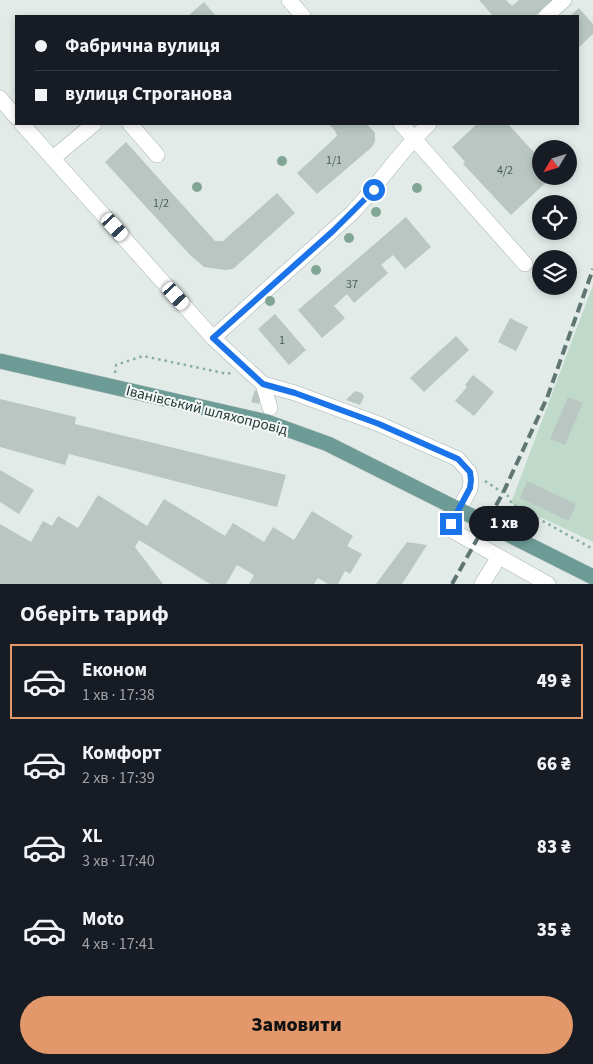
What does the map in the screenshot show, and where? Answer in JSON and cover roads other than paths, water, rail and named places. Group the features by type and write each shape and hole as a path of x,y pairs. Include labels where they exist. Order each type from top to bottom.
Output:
{"main road":[{"name":"Іванівський шляхопровід","path":"0,361 267,422 328,444 593,578"}],"street":[{"path":"289,0 302,15"},
{"path":"547,15 564,0"},
{"path":"0,98 15,116"},
{"path":"23,125 213,338 263,384 270,408"},
{"path":"53,158 93,125"},
{"path":"131,125 157,155"},
{"path":"402,125 525,264"},
{"path":"213,338 352,213 374,190 414,138 428,125"},
{"path":"263,384 295,393 379,424 458,459 470,472 471,480 470,488 451,524 453,531 548,584"},
{"path":"482,584 500,557"}],"railway":[{"path":"452,584 503,493 547,398 593,269"}]}
